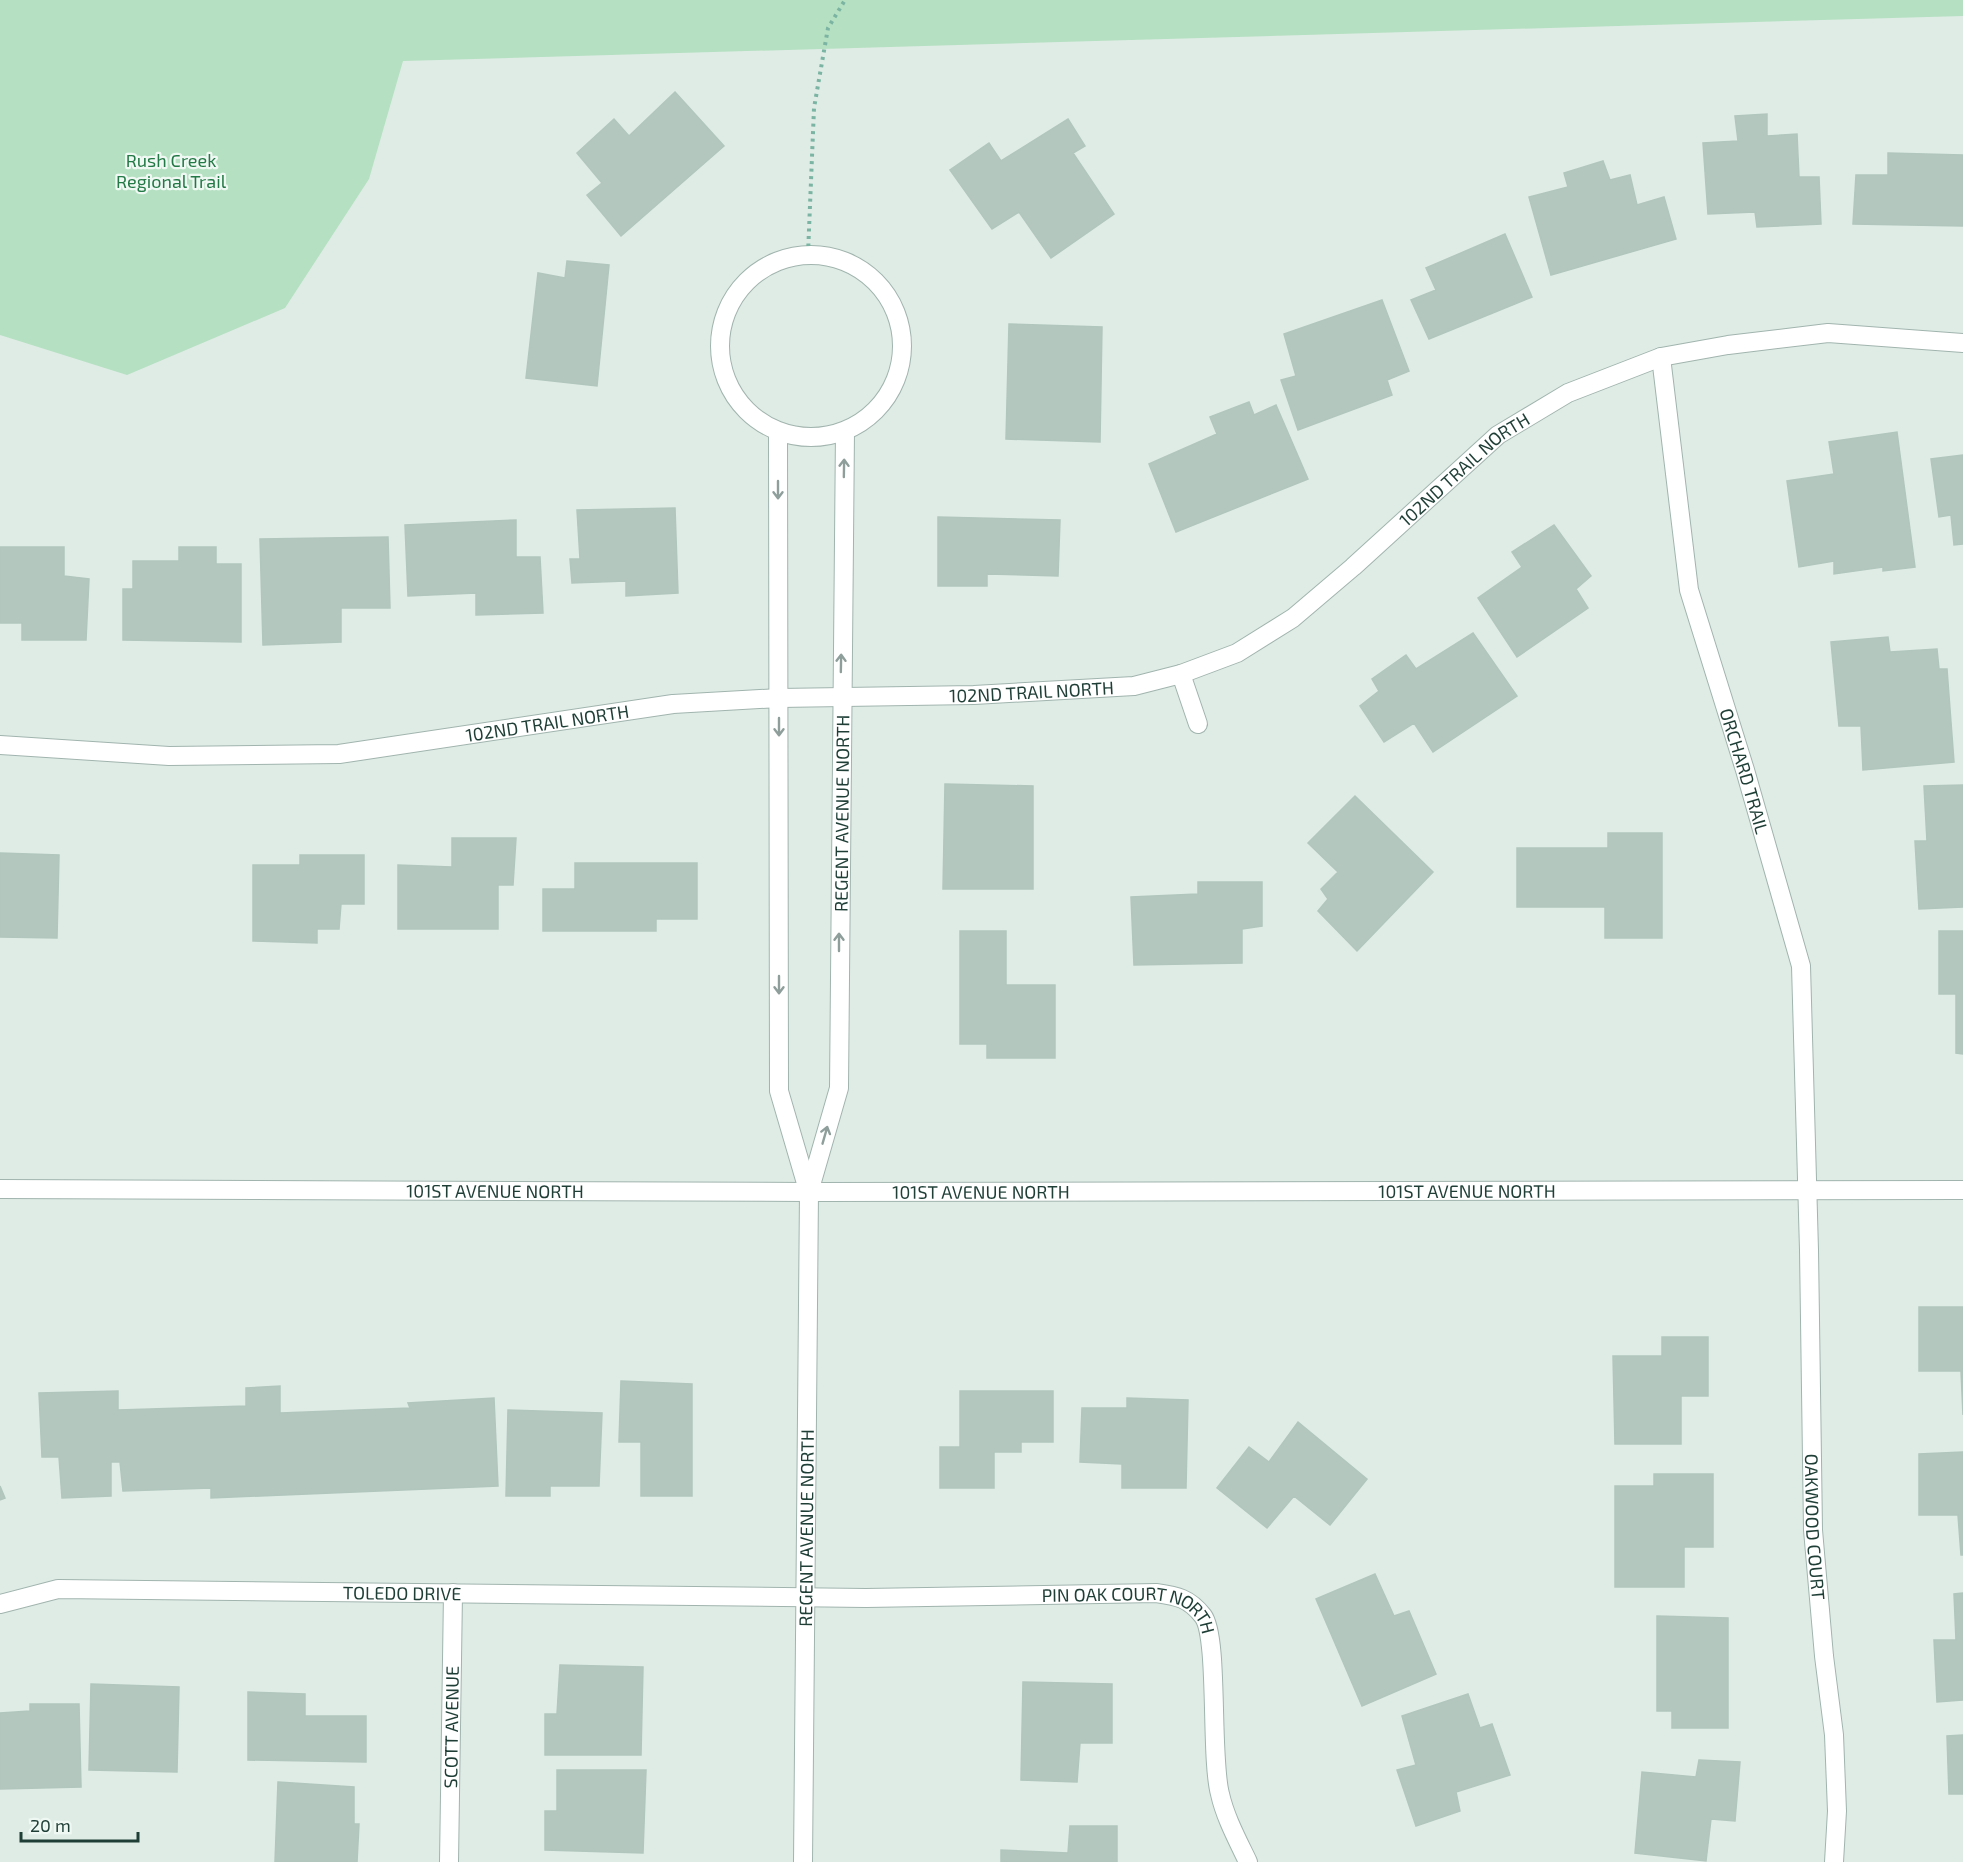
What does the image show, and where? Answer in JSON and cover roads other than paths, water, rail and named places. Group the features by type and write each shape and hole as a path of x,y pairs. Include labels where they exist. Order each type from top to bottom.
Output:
{"street":[{"path":"808,254 845,260 876,280 896,310 904,346 896,381 876,411 845,431 811,437 778,432 747,412 726,382 718,348 725,312 744,282 774,261 808,254"},
{"name":"102ND TRAIL NORTH","path":"0,745 169,756 339,754 673,704 779,698 840,698 1134,686 1181,674 1237,653 1293,618 1353,567 1498,435 1568,393 1661,357 1728,345 1828,333 1963,343"},
{"name":"ORCHARD TRAIL","path":"1661,357 1689,590 1745,770 1801,966 1808,1189"},
{"name":"REGENT AVENUE NORTH","path":"803,1862 809,1192 838,1088 840,698 845,431"},
{"name":"REGENT AVENUE NORTH","path":"778,432 779,1091 809,1192"},
{"path":"1181,674 1198,724"},
{"name":"101ST AVENUE NORTH","path":"0,1189 809,1192 1963,1190"},
{"name":"OAKWOOD COURT","path":"1808,1189 1813,1518 1824,1656 1834,1735 1837,1811 1834,1862"},
{"name":"TOLEDO DRIVE","path":"0,1604 58,1589 805,1596"},
{"name":"SCOTT AVENUE","path":"449,1862 453,1593"},
{"name":"PIN OAK COURT NORTH","path":"805,1596 866,1598 1156,1593 1184,1598 1204,1618 1211,1645 1212,1729 1220,1794 1248,1862"}],"park label":[{"name":"Rush Creek Regional Trail","path":"171,170"}]}
